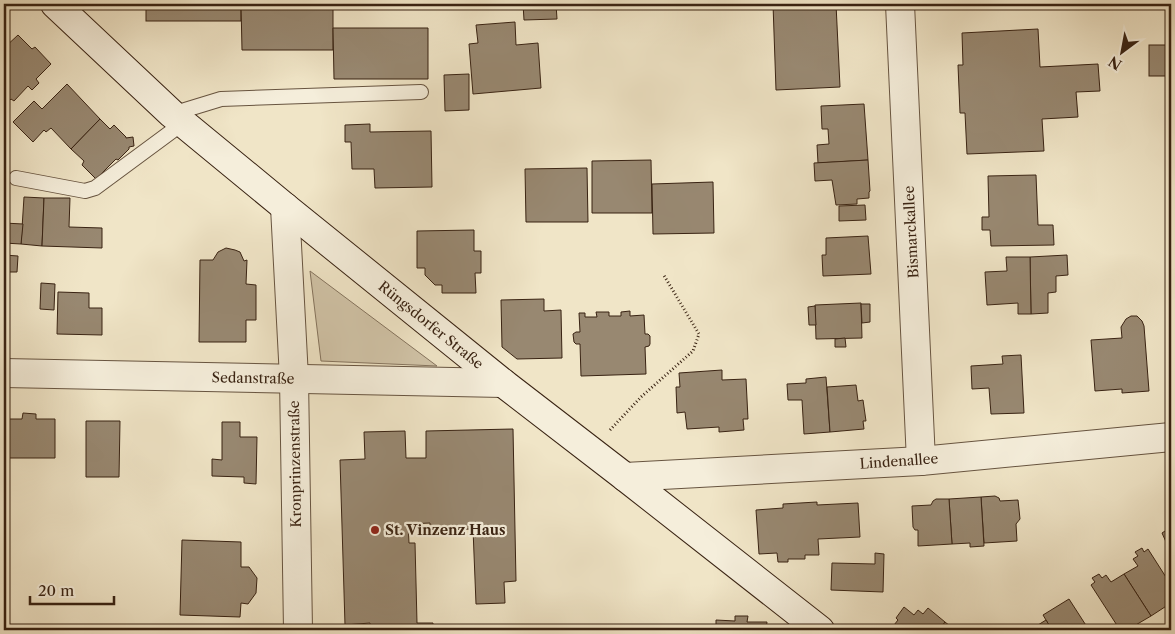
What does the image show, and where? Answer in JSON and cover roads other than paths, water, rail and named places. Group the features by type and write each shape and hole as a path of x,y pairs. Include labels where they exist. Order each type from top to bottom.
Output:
{"street":[{"name":"Rüngsdorfer Straße","path":"55,4 178,118 285,208 503,383 820,630"},
{"name":"Bismarckallee","path":"900,4 921,460"},
{"name":"Kronprinzenstraße","path":"285,208 294,378 298,630"},
{"name":"Sedanstraße","path":"4,373 503,383"},
{"name":"Lindenallee","path":"626,477 921,460 1171,437"}],"lane":[{"path":"16,178 85,191 95,188 178,118 221,99 422,92"}],"place":[{"name":"St. Vinzenz Haus","path":"375,530"}]}
